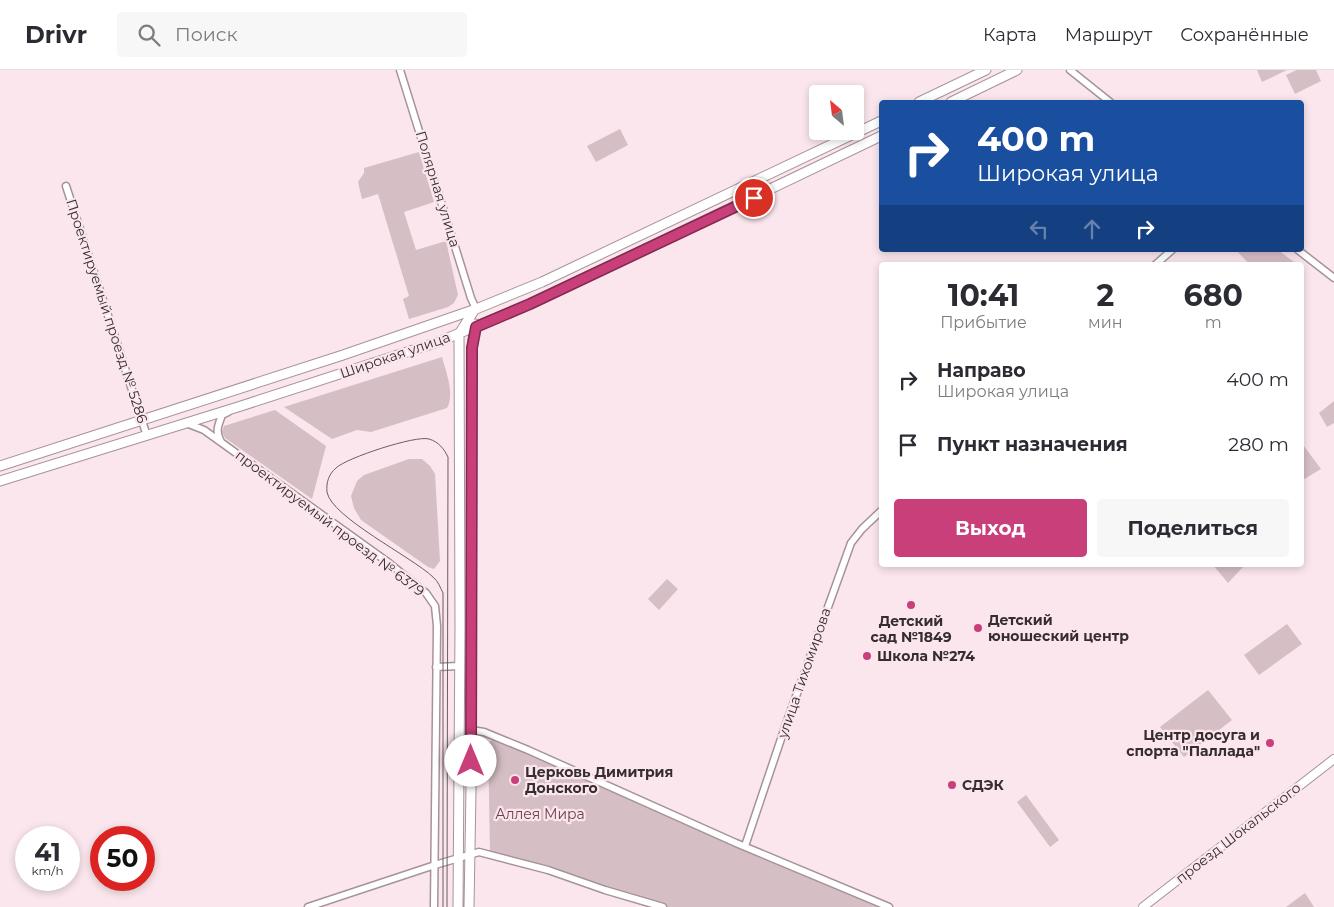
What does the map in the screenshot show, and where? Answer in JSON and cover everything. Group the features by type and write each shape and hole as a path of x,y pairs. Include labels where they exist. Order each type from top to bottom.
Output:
{"main road":[{"path":"923,100 986,70"},
{"path":"954,100 1017,70"},
{"name":"Широкая улица","path":"864,130 879,122"},
{"name":"Широкая улица","path":"0,481 241,406 459,334 530,304 879,137"},
{"name":"Широкая улица","path":"0,466 343,355 476,309 542,282 842,140"},
{"name":"Полярная улица","path":"469,907 472,348 476,327 476,309"},
{"path":"458,907 459,334 476,309"}],"street":[{"name":"Полярная улица","path":"400,70 476,309"},
{"path":"1070,70 1108,100"},
{"path":"861,140 869,142"},
{"path":"825,148 830,148 834,152 834,157 831,160"},
{"name":"Проектируемый проезд № 5286","path":"66,186 147,436"},
{"path":"1158,262 1170,252"},
{"path":"1301,252 1334,278"},
{"name":"проектируемый проезд № 6379","path":"221,443 216,434 222,415 241,406"},
{"name":"проектируемый проезд № 6379","path":"186,423 204,430 389,563 426,593 435,606 437,626 436,667"},
{"name":"улица Тихомирова","path":"745,846 850,543 879,513"},
{"path":"434,907 436,667 459,666"},
{"path":"471,730 484,732 535,753 745,846 889,907"},
{"name":"проезд Шокальского","path":"1143,907 1334,759"},
{"path":"308,907 470,854 485,853 548,870 605,890 663,907"}],"green space":[{"path":"1257,70 1287,70 1262,82"},
{"path":"1297,70 1316,70 1321,81 1295,94 1286,75"},
{"path":"620,129 628,145 596,162 587,146"},
{"path":"419,152 434,202 404,212 416,250 446,241 458,295 454,303 448,307 409,319 403,299 409,296 378,194 362,199 358,182 364,173 364,168"},
{"path":"1238,252 1281,252 1294,262 1247,262"},
{"path":"442,357 450,390 447,408 371,432 357,430 332,439 284,407"},
{"path":"1334,401 1334,423 1327,427 1319,413"},
{"path":"275,410 326,446 312,499 225,438 222,432 224,426"},
{"path":"1304,446 1321,469 1304,479"},
{"path":"409,459 422,459 435,474 440,561 434,569 428,567 361,520 354,508 351,496 357,481 364,475"},
{"path":"1215,567 1243,567 1228,583"},
{"path":"667,579 678,589 659,610 648,599"},
{"path":"1287,624 1302,644 1259,675 1244,655"},
{"path":"1208,690 1232,720 1184,757 1160,727"},
{"name":"Аллея Мира","path":"493,739 878,907 668,907 490,851 488,743"},
{"path":"1026,795 1059,840 1050,847 1017,802"},
{"path":"1305,893 1314,907 1286,907"}],"tram line":[{"path":"443,907 443,593 436,580 423,569 342,513 332,502 327,492 328,478 342,464 381,448 410,440 422,439 436,442 448,457 447,907"}],"place":[{"name":"Детский сад №1849","path":"911,605"},
{"name":"Детский юношеский центр","path":"978,628"},
{"name":"Школа №274","path":"867,656"},
{"name":"Центр досуга и спорта \"Паллада\"","path":"1270,743"},
{"name":"Церковь Димитрия Донского","path":"515,780"},
{"name":"СДЭК","path":"952,785"}],"route":[{"path":"471,761 472,348 476,327 518,310 754,198"}]}
